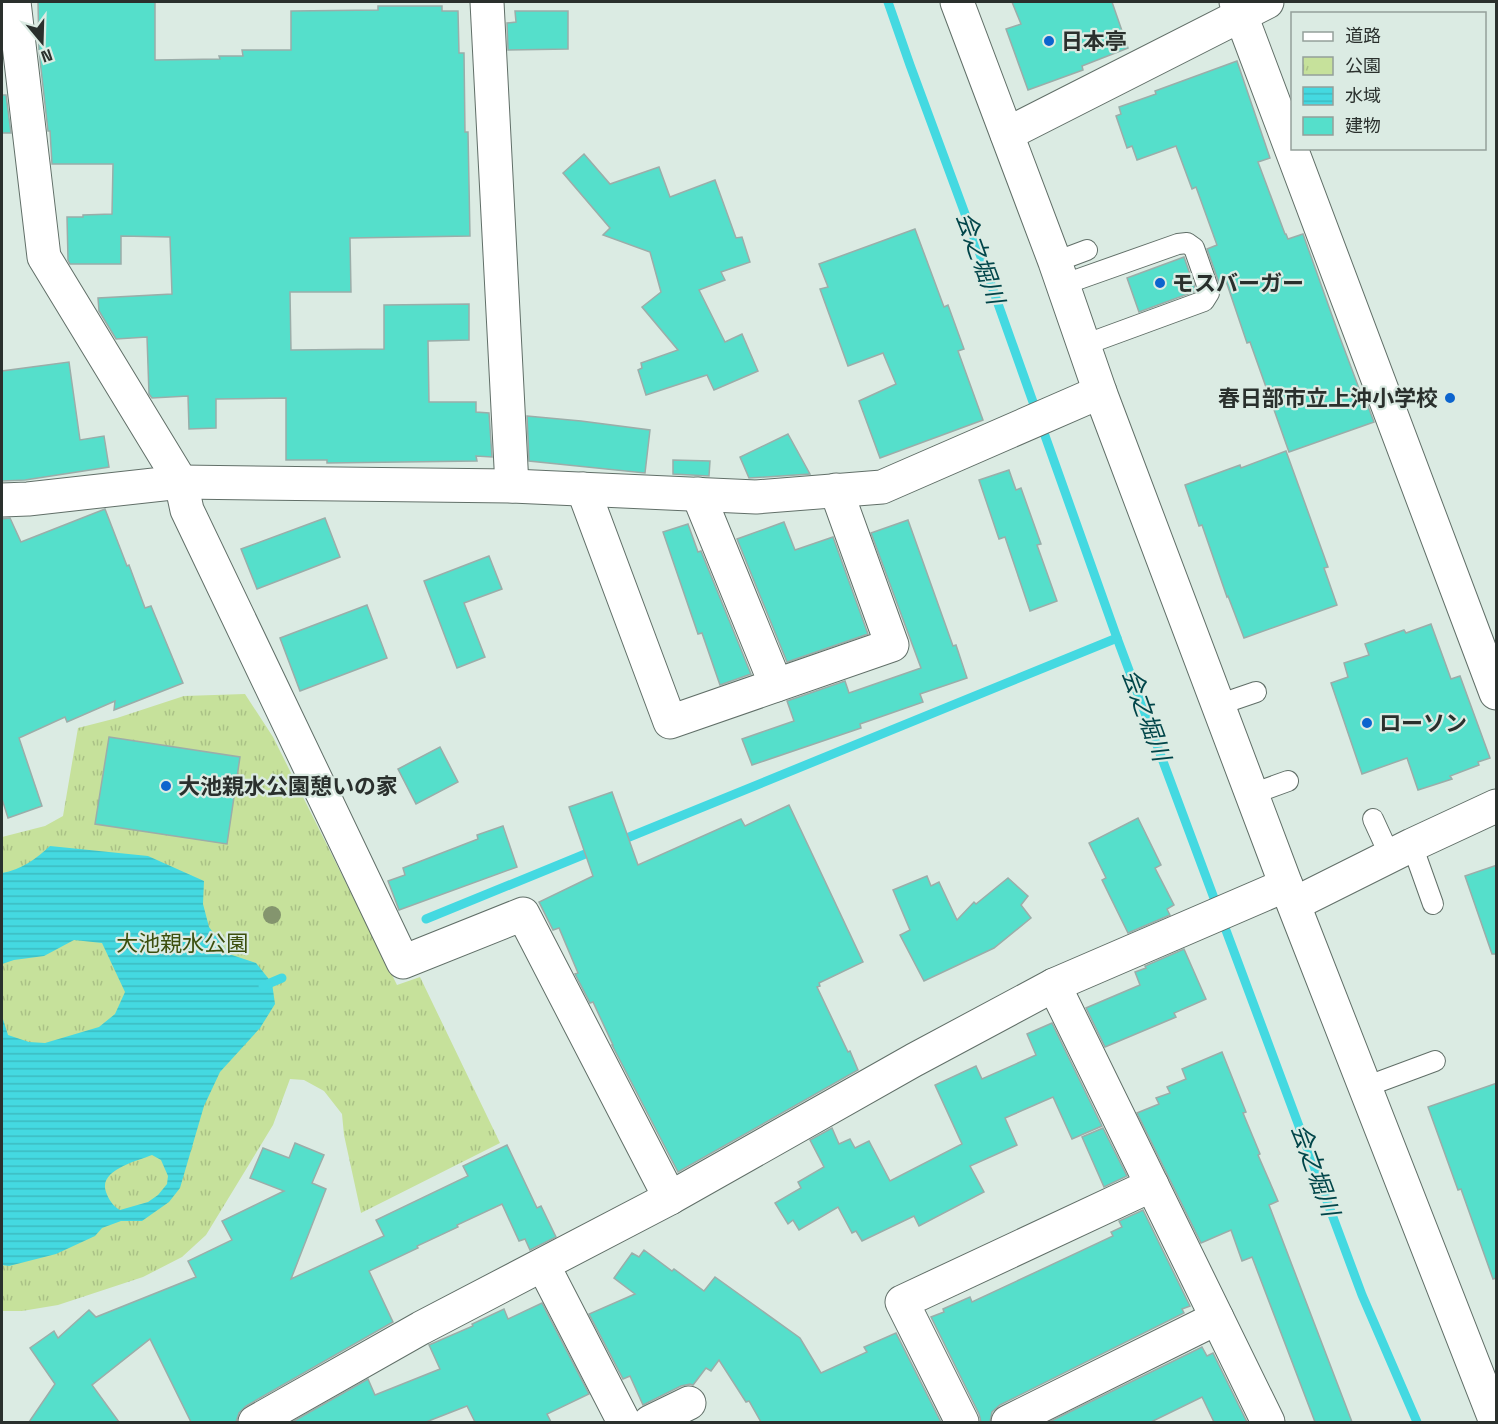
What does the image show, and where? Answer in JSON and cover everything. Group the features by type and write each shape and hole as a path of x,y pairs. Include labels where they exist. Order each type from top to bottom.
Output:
{"street":[{"path":"14,2 44,257 181,482 187,510 403,962 523,914 670,1198"},
{"path":"487,2 512,486"},
{"path":"957,2 1218,705 1496,1422"},
{"path":"1007,134 1248,6 1291,125"},
{"path":"1300,150 1497,693"},
{"path":"2,500 181,482 512,486 756,496 882,487 1101,392"},
{"path":"583,489 670,722 892,645 836,490"},
{"path":"698,494 776,685"},
{"path":"255,1422 421,1328 670,1198 914,1060 1054,985 1252,900 1290,894 1401,850 1497,806"},
{"path":"1054,985 1268,1422"},
{"path":"962,1422 903,1302 1152,1185"},
{"path":"543,1264 624,1422"},
{"path":"1008,1422 1217,1318"},
{"path":"650,1422 689,1404"}],"lane":[{"path":"1059,273 1187,243 1194,248 1208,288 1209,294 1204,301 1084,345"},
{"path":"1059,273 1087,250"},
{"path":"1218,705 1256,692"},
{"path":"1252,794 1288,781"},
{"path":"1373,819 1401,850 1433,903"},
{"path":"1365,1087 1435,1061"}],"green space":[{"name":"大池親水公園","path":"245,694 273,737 397,985 420,977 500,1143 361,1213 344,1135 342,1114 324,1091 304,1080 290,1079 273,1125 206,1235 182,1257 143,1277 58,1305 22,1311 2,1311 2,837 45,826 63,816 78,728 184,696"}],"water":[{"path":"50,846 148,856 204,881 203,904 209,927 229,954 256,963 272,983 275,1004 260,1028 220,1072 204,1106 180,1188 169,1202 142,1221 121,1221 102,1228 95,1236 56,1254 9,1266 2,1265 2,1016 8,1035 29,1042 45,1043 99,1027 115,1014 125,992 102,943 74,940 44,956 2,964 2,873 22,867","holes":["152,1155 161,1160 168,1176 167,1184 158,1195 148,1202 120,1210 113,1205 107,1195 105,1184 113,1172"]}],"building":[{"path":"38,2 155,2 155,60 220,59 219,56 243,56 242,50 291,50 291,11 378,10 378,6 442,6 442,11 458,11 459,53 464,53 470,236 350,238 351,292 290,292 291,350 384,349 384,305 469,304 469,340 428,341 429,402 476,402 476,412 489,413 492,457 476,456 477,461 327,463 327,460 286,460 286,398 216,399 216,428 189,429 188,396 152,398 149,394 147,337 116,339 99,311 98,298 172,294 170,237 121,236 121,264 70,264 67,217 112,214 113,164 52,164 39,51"},
{"path":"1012,2 1112,2 1128,48 1082,66 1083,70 1028,90 1006,29 1021,24"},
{"path":"515,11 568,11 568,49 508,50 507,23 516,22"},
{"path":"1237,61 1270,158 1258,162 1285,234 1288,239 1303,234 1360,391 1362,390 1374,422 1289,452 1226,281 1219,283 1207,249 1217,245 1196,187 1192,189 1176,146 1137,160 1132,146 1127,148 1116,116 1121,114 1119,107 1156,94 1155,91"},
{"path":"2,95 6,95 11,133 2,133"},
{"path":"584,154 610,184 659,167 670,197 715,180 736,238 742,237 750,262 721,272 725,280 699,290 725,342 742,334 758,371 714,390 707,375 646,395 638,370 642,368 641,363 678,350 642,307 661,292 650,252 603,235 610,228 563,173"},
{"path":"915,229 944,307 948,305 964,349 958,351 983,420 880,458 859,401 896,384 883,353 848,366 820,289 828,287 819,264"},
{"path":"1184,257 1196,291 1139,312 1127,278"},
{"path":"69,362 80,440 104,436 109,467 25,480 2,481 2,371"},
{"path":"527,416 650,430 645,473 529,461"},
{"path":"788,434 810,474 749,478 740,457"},
{"path":"1286,451 1328,567 1324,568 1337,605 1244,638 1185,485"},
{"path":"673,460 710,461 709,476 673,474"},
{"path":"1009,470 1016,490 1021,488 1041,544 1037,545 1057,601 1030,611 1005,537 999,539 979,480"},
{"path":"105,509 145,608 151,606 183,683 114,710 115,701 67,722 65,717 19,738 42,806 8,818 2,799 2,519 10,518 21,542"},
{"path":"325,518 340,557 257,589 241,549"},
{"path":"908,520 953,646 956,645 967,678 920,694 923,702 860,724 861,728 752,765 742,739 794,721 787,701 845,681 849,693 921,668 871,533"},
{"path":"784,522 795,550 833,537 868,634 787,662 737,539"},
{"path":"688,524 751,674 720,685 702,633 698,634 663,532"},
{"path":"489,556 502,589 464,603 485,657 457,668 424,581"},
{"path":"367,605 387,658 300,691 280,638"},
{"path":"1431,624 1451,679 1460,676 1490,758 1478,762 1479,765 1450,776 1452,779 1418,790 1407,758 1362,774 1331,683 1348,677 1344,663 1369,655 1365,644 1404,630 1406,633"},
{"path":"109,737 240,757 227,844 95,824"},
{"path":"440,747 458,782 416,804 398,769"},
{"path":"612,792 638,865 741,819 745,826 789,805 863,962 819,983 820,986 817,987 858,1070 678,1172 612,1045 593,1002 590,1003 575,974 578,973 559,928 553,930 539,902 593,876 569,807"},
{"path":"1138,818 1161,865 1155,868 1174,905 1167,909 1170,915 1128,933 1102,880 1106,878 1089,843"},
{"path":"503,826 517,867 399,910 388,881 405,875 403,868 478,839 477,835"},
{"path":"1497,865 1497,954 1492,954 1465,876"},
{"path":"927,876 931,886 939,882 957,920 974,902 976,904 1008,878 1028,896 1021,905 1031,918 994,948 924,981 900,935 910,930 893,890"},
{"path":"1184,949 1206,999 1174,1013 1176,1017 1105,1047 1086,1008 1140,985 1135,972"},
{"path":"1052,1023 1102,1126 1072,1139 1053,1097 1005,1118 1017,1145 970,1166 984,1192 919,1226 914,1216 862,1241 856,1231 852,1233 838,1207 799,1230 793,1220 788,1224 775,1203 801,1188 798,1182 824,1167 810,1140 832,1128 839,1144 850,1139 855,1148 869,1141 890,1181 962,1144 935,1085 976,1066 982,1079 1036,1055 1027,1034"},
{"path":"1222,1052 1246,1112 1243,1113 1260,1154 1258,1155 1278,1201 1269,1205 1352,1422 1315,1422 1252,1257 1242,1261 1231,1230 1201,1243 1137,1113 1159,1104 1156,1098 1170,1093 1167,1087 1186,1079 1182,1069"},
{"path":"1497,1083 1497,1278 1493,1279 1461,1189 1458,1190 1428,1107"},
{"path":"1103,1128 1127,1176 1104,1187 1082,1137"},
{"path":"295,1143 324,1155 312,1183 326,1189 291,1279 384,1236 376,1220 468,1176 463,1166 507,1145 537,1208 541,1206 556,1237 530,1250 525,1239 519,1241 502,1204 369,1271 393,1322 246,1406 239,1413 236,1422 191,1422 150,1339 92,1385 119,1422 29,1422 55,1384 30,1348 54,1331 58,1338 89,1310 96,1317 196,1277 188,1261 232,1240 222,1221 284,1191 250,1178 263,1148 289,1158"},
{"path":"1143,1210 1190,1306 1182,1309 1184,1313 1000,1405 992,1412 990,1422 981,1422 931,1317 970,1297 972,1302 1113,1236 1111,1232 1122,1227 1119,1221"},
{"path":"644,1250 704,1291 715,1277 800,1338 821,1373 867,1352 864,1347 896,1333 941,1422 761,1422 749,1401 746,1402 719,1360 711,1371 706,1368 693,1385 681,1386 643,1405 630,1376 623,1379 589,1314 635,1294 614,1278 632,1253 639,1257"},
{"path":"542,1303 589,1394 547,1414 551,1422 475,1422 467,1406 426,1422 292,1422 368,1379 375,1395 440,1369 429,1345 473,1326 472,1324 504,1309 508,1319"},
{"path":"1202,1347 1207,1356 1213,1353 1247,1422 1214,1422 1202,1397 1151,1422 1049,1422"}],"waterway":[{"name":"会之堀川","path":"888,2 1117,638 1362,1295 1417,1422"},
{"path":"617,842 1117,638"},
{"path":"426,919 595,850"},
{"path":"263,986 282,978"}],"place":[{"name":"日本亭","path":"1049,41"},
{"name":"モスバーガー","path":"1160,283"},
{"name":"春日部市立上沖小学校","path":"1450,398"},
{"name":"ローソン","path":"1367,723"},
{"name":"大池親水公園憩いの家","path":"166,786"}]}
